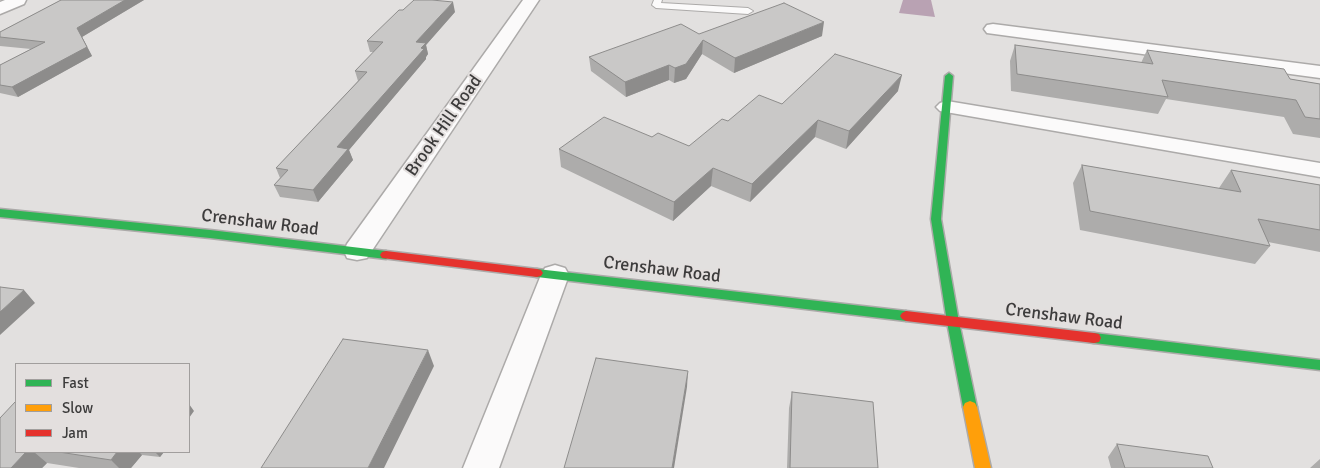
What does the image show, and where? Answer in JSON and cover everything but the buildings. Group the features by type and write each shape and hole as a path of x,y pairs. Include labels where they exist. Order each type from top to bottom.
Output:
{"street":[{"path":"0,9 18,0"},
{"name":"Brook Hill Road","path":"357,251 531,0"},
{"path":"993,29 1320,72"},
{"path":"949,76 936,219 953,322 983,468"},
{"path":"947,108 1320,170"},
{"name":"Crenshaw Road","path":"0,212 357,251 1320,365"},
{"path":"481,468 555,275"}],"lane":[{"path":"658,0 656,5 748,11"}],"shaded area":[{"path":"903,0 931,0 935,17 899,13"}],"traffic: fast":[{"path":"949,76 936,219 953,322 970,407"},
{"path":"0,213 210,234 386,255"},
{"path":"537,273 906,316"},
{"path":"1094,338 1320,365"}],"traffic: slow":[{"path":"970,407 983,468"}],"traffic: jam":[{"path":"386,255 537,273"},
{"path":"906,316 1094,338"}]}
